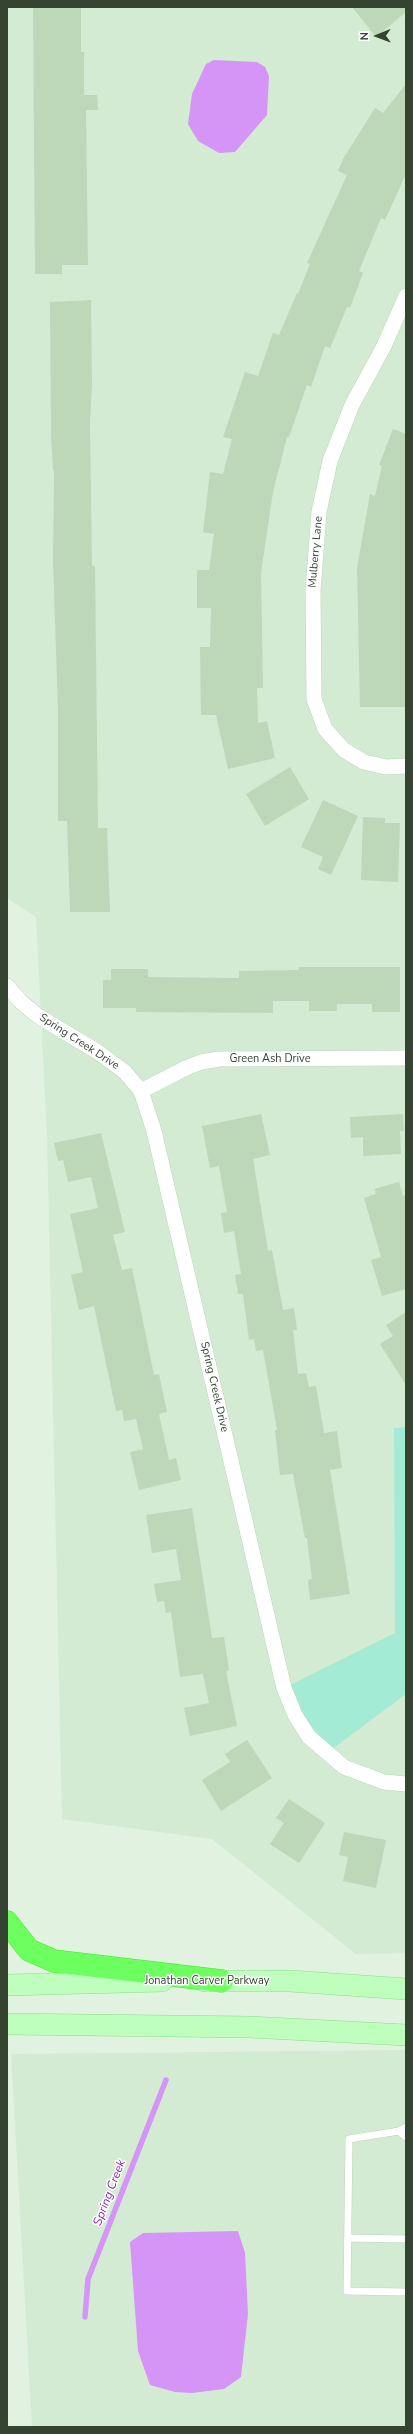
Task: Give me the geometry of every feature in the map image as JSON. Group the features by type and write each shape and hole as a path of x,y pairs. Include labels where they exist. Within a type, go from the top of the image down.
{"highway":[{"path":"7,1922 29,1950 54,1961 222,1981"}],"main road":[{"name":"Jonathan Carver Parkway","path":"7,1985 78,1982 290,1981 406,1989"},
{"path":"7,2024 249,2027 406,2035"}],"street":[{"name":"Mulberry Lane","path":"406,296 384,346 352,405 330,461 319,512 313,590 314,699 325,729 344,750 364,762 386,767 406,766"},
{"name":"Spring Creek Drive","path":"7,986 20,1002 38,1016 98,1052 125,1072 141,1092 154,1131 284,1688 295,1715 309,1737 344,1767 384,1782 406,1784"},
{"name":"Green Ash Drive","path":"141,1092 186,1068 201,1062 219,1059 406,1058"}],"lane":[{"path":"406,2127 399,2131 349,2139 347,2291 406,2292"},
{"path":"399,2131 406,2137"},
{"path":"348,2238 406,2239"}],"shaded area":[{"path":"7,7 406,7 406,1953 356,1954 212,1839 62,1819 47,1136 36,917 7,898"},
{"path":"214,60 257,62 265,67 269,76 267,115 235,152 219,153 198,141 188,124 192,94 206,64"},
{"path":"406,1427 406,1694 327,1753 284,1688 395,1633 394,1428"},
{"path":"406,2050 406,2427 32,2427 11,2054"},
{"path":"238,2231 245,2253 248,2314 241,2377 224,2389 192,2393 175,2392 150,2385 138,2351 130,2242 143,2233"}],"building":[{"path":"352,7 406,7 406,12 376,37"},
{"path":"33,8 81,8 81,52 84,52 84,95 97,95 98,110 86,110 88,265 62,265 62,274 35,274"},
{"path":"406,84 406,174 385,220 381,218 359,271 363,273 350,308 347,307 330,348 325,346 311,387 307,385 289,437 287,437 273,492 261,573 263,688 257,688 258,723 267,721 275,758 228,769 216,715 201,715 200,647 210,647 211,608 197,608 197,570 209,570 214,534 203,532 210,472 223,474 232,439 223,437 245,372 258,376 273,333 279,335 297,293 298,294 310,264 307,263 347,175 338,171 343,159 375,108 383,113"},
{"path":"91,300 92,385 90,423 92,566 95,566 98,828 107,828 110,912 70,912 67,821 58,821 58,710 53,560 54,470 51,436 50,302"},
{"path":"393,429 406,434 406,707 360,707 357,568 370,494 375,496 382,466 379,465"},
{"path":"290,767 309,799 265,826 246,794"},
{"path":"323,800 358,816 331,875 318,869 323,857 301,847"},
{"path":"363,817 385,818 385,823 400,823 398,882 361,880"},
{"path":"299,967 400,967 400,1012 372,1012 372,1004 337,1004 337,1011 309,1011 309,1001 273,1001 273,1013 136,1012 136,1008 103,1008 103,980 111,980 111,969 148,969 148,977 239,978 239,971 299,970"},
{"path":"261,1114 270,1155 253,1159 268,1251 272,1250 283,1310 294,1308 297,1330 293,1330 298,1374 306,1373 309,1387 316,1386 324,1433 337,1431 342,1468 330,1470 350,1594 310,1600 308,1580 312,1579 307,1538 305,1538 293,1474 280,1475 275,1430 277,1430 263,1350 256,1351 254,1339 249,1340 243,1294 238,1294 235,1275 241,1274 234,1231 224,1233 221,1213 227,1212 219,1166 210,1168 202,1126"},
{"path":"403,1114 404,1131 400,1131 401,1154 363,1156 363,1137 351,1138 350,1117"},
{"path":"101,1133 125,1232 113,1235 122,1270 132,1268 154,1375 159,1374 167,1412 159,1414 169,1460 176,1458 181,1480 139,1490 130,1452 143,1449 136,1419 124,1421 122,1410 116,1411 94,1306 79,1310 71,1275 83,1272 70,1214 98,1208 91,1177 68,1182 63,1160 58,1161 54,1143"},
{"path":"399,1182 403,1196 406,1195 406,1289 382,1296 371,1260 381,1257 364,1198 376,1194 374,1189"},
{"path":"406,1312 406,1385 380,1344 393,1336 386,1325"},
{"path":"192,1508 212,1638 224,1637 229,1670 226,1671 237,1726 190,1736 184,1708 209,1703 203,1674 180,1677 171,1612 166,1613 164,1601 157,1602 154,1584 181,1580 176,1549 152,1553 146,1515"},
{"path":"247,1740 272,1778 221,1811 202,1780 230,1762 225,1754"},
{"path":"289,1799 325,1823 299,1863 270,1844 284,1823 276,1818"},
{"path":"344,1832 386,1840 376,1888 343,1881 348,1857 339,1855"}],"waterway":[{"name":"Spring Creek","path":"85,2317 88,2279 166,2080"}]}
